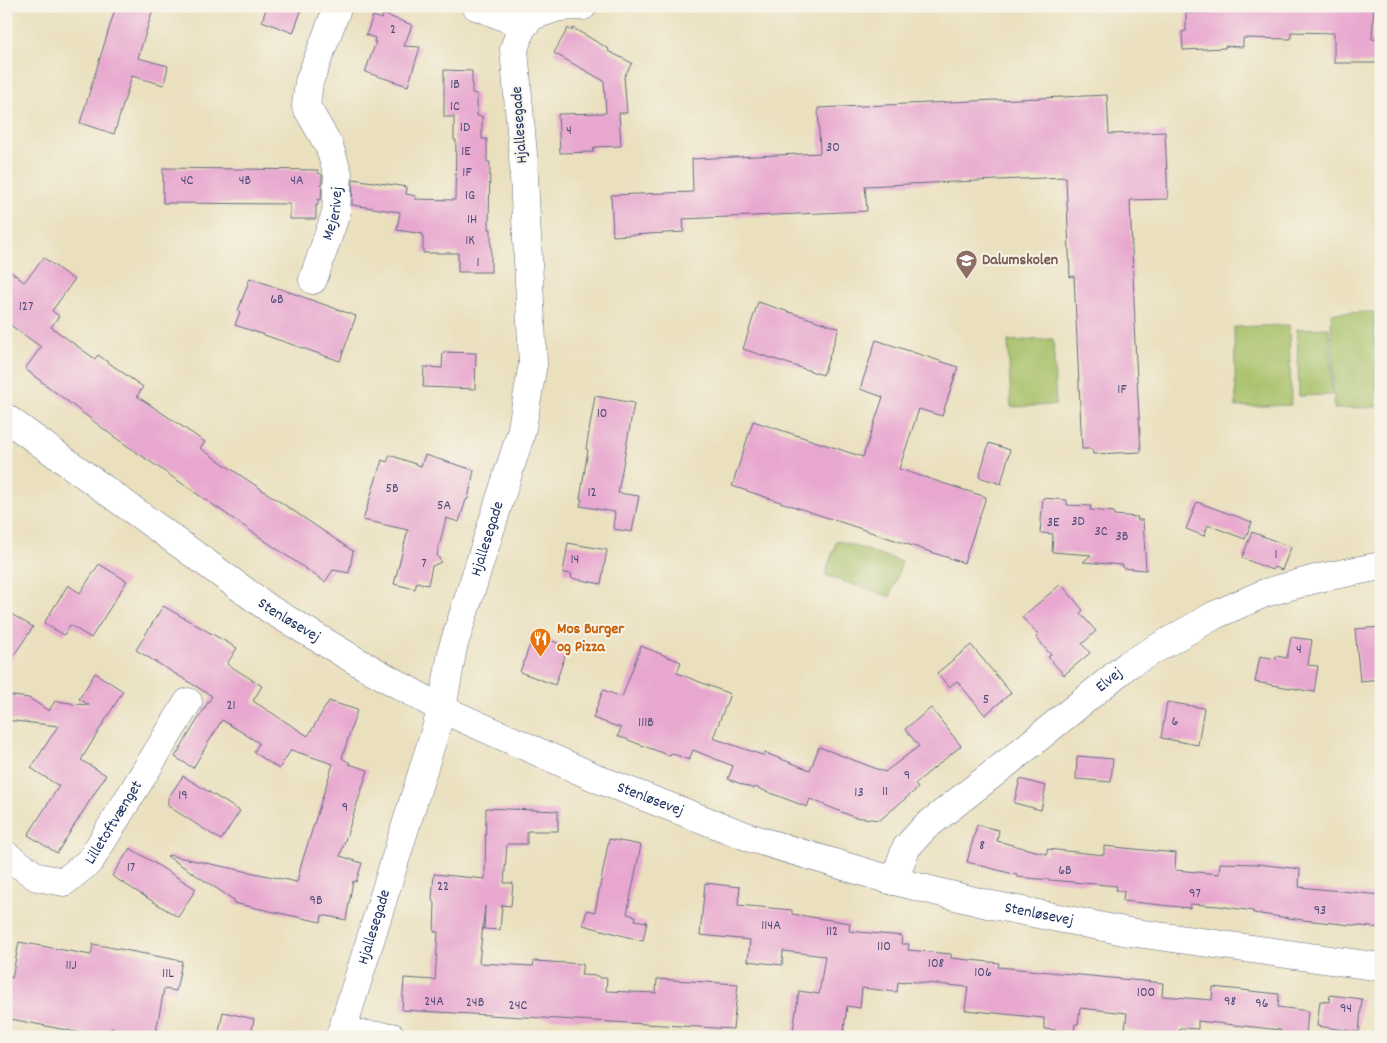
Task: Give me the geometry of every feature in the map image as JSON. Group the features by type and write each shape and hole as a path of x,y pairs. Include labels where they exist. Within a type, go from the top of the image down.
{"street":[{"name":"Mejerivej","path":"313,280 336,213 338,174 329,146 306,106 309,82 338,6"},
{"path":"476,6 512,20 521,29 532,16 559,8 584,6"},
{"name":"Hjallesegade","path":"392,1037 340,1035 442,709 453,647 521,433 533,364 523,155 514,49 521,29"},
{"name":"Stenløsevej","path":"6,418 271,610 442,709 603,781 732,831 894,881 986,904 1129,932 1381,967"},
{"name":"Elvej","path":"894,881 906,848 924,828 1129,664 1215,615 1265,593 1319,578 1381,566"},
{"name":"Lilletoftvænget","path":"6,855 37,877 64,882 90,861 188,702"}],"green space":[{"path":"1374,312 1377,407 1334,409 1331,313"},
{"path":"1289,325 1291,405 1236,407 1234,327"},
{"path":"1329,328 1332,395 1299,396 1297,329"},
{"path":"1053,339 1056,405 1011,407 1008,341"},
{"path":"837,540 902,562 890,597 825,575"}],"building":[{"path":"116,6 154,6 138,58 168,66 164,85 132,76 114,134 80,123"},
{"path":"267,6 303,6 293,33 262,21"},
{"path":"1241,6 1374,6 1372,39 1381,40 1380,63 1334,63 1334,33 1291,32 1291,39 1243,38 1243,47 1225,46 1225,48 1183,50 1182,32 1186,31 1186,13 1241,10"},
{"path":"383,14 412,25 404,46 420,47 408,86 365,72 376,42 374,42 375,38 366,35 373,16 382,19"},
{"path":"568,28 572,31 573,28 609,49 608,51 632,63 624,77 627,113 619,113 621,146 594,147 593,152 560,153 558,114 606,113 604,81 554,53"},
{"path":"444,70 472,71 472,93 477,94 477,116 482,116 482,139 487,139 487,162 490,162 489,229 491,229 491,272 458,272 458,253 423,253 423,234 397,230 400,212 352,205 353,179 407,187 406,194 416,196 415,199 455,200 456,140 454,140 454,117 444,117"},
{"path":"1107,95 1109,134 1165,132 1168,199 1130,200 1141,452 1093,454 1092,449 1082,449 1074,276 1070,277 1066,177 865,186 867,211 683,219 684,232 613,236 611,195 693,192 692,159 820,153 818,108"},
{"path":"163,168 318,170 318,173 322,176 321,200 318,199 318,205 316,205 316,219 290,219 290,204 163,203"},
{"path":"44,258 74,280 52,311 59,316 51,327 95,359 98,355 143,387 137,396 205,442 200,448 353,551 349,573 333,570 325,582 113,436 25,369 41,347 6,322 6,268 24,282"},
{"path":"250,278 356,316 340,361 235,325"},
{"path":"758,302 839,328 823,375 743,349"},
{"path":"876,340 958,367 942,416 919,409 899,469 986,497 964,563 732,486 753,421 863,457 883,397 860,389"},
{"path":"443,352 476,353 475,389 423,387 424,367 442,368"},
{"path":"595,396 634,403 618,493 639,496 632,532 613,529 615,512 580,506 588,450 586,449"},
{"path":"989,443 1010,450 1001,484 979,477"},
{"path":"390,455 421,466 425,455 474,470 468,499 459,522 446,518 437,555 441,562 432,566 428,585 417,582 415,589 394,584 408,530 363,520 382,460 387,462"},
{"path":"1043,498 1067,500 1067,505 1091,506 1090,510 1114,512 1114,515 1138,517 1137,520 1143,520 1146,570 1123,568 1123,565 1083,562 1091,555 1052,552 1053,534 1040,533"},
{"path":"1197,502 1252,522 1245,539 1208,525 1204,536 1186,529"},
{"path":"1252,532 1291,547 1282,570 1274,567 1272,570 1242,558"},
{"path":"568,543 607,550 601,584 571,578 572,574 563,573"},
{"path":"99,564 127,581 91,638 70,625 64,635 44,623 68,585 80,593"},
{"path":"1061,584 1083,610 1080,613 1096,631 1082,644 1090,653 1064,675 1048,657 1051,655 1036,637 1039,635 1022,617"},
{"path":"163,606 237,648 227,664 262,686 253,701 308,736 329,701 357,710 342,758 349,764 368,770 340,856 362,863 356,882 353,881 346,920 322,915 321,922 233,903 234,900 167,856 297,882 333,764 291,750 279,769 254,752 259,743 222,720 193,768 175,757 212,696 136,650"},
{"path":"6,611 33,627 6,667"},
{"path":"1381,627 1381,679 1360,681 1355,629"},
{"path":"534,634 568,647 555,685 520,672"},
{"path":"1291,637 1312,640 1308,665 1318,666 1314,692 1255,682 1260,656 1276,659 1276,656 1287,658"},
{"path":"971,645 1011,693 985,715 957,681 949,687 937,673"},
{"path":"641,646 681,662 677,673 730,694 713,738 765,756 765,753 810,770 819,747 885,772 919,746 905,729 931,708 961,746 915,784 918,788 880,820 854,817 810,799 807,807 728,779 733,766 693,750 689,760 671,753 670,756 618,736 621,728 593,718 603,690 622,697"},
{"path":"95,673 123,691 81,760 106,775 57,853 28,835 59,786 31,768 58,726 6,720 6,695 29,698 49,711 55,701 75,705 89,705 79,699"},
{"path":"1167,702 1204,708 1198,745 1161,738"},
{"path":"1077,756 1113,759 1111,782 1076,779"},
{"path":"183,776 240,811 221,840 168,806 168,798"},
{"path":"1020,779 1046,786 1041,810 1014,803"},
{"path":"486,808 558,811 558,831 527,831 527,844 507,844 504,883 513,883 511,906 502,905 500,930 484,929 485,906 479,963 533,966 534,961 583,964 581,975 607,978 606,991 656,993 657,979 738,984 733,1029 402,1010 404,978 435,980 438,932 434,932 435,903 432,899 434,874 485,879"},
{"path":"977,825 999,830 997,841 1047,854 1047,849 1104,855 1104,846 1176,853 1175,870 1219,874 1220,863 1258,864 1300,869 1299,887 1381,895 1381,928 1303,920 1219,906 1190,904 1190,908 1123,901 1124,891 1116,891 1117,886 1017,877 1017,875 967,862"},
{"path":"609,839 641,845 627,914 636,916 635,920 647,922 643,941 583,925 587,910 595,912"},
{"path":"130,848 196,889 178,917 112,876"},
{"path":"705,883 740,887 738,905 792,910 792,914 850,923 849,931 902,936 901,944 909,944 908,950 951,954 951,958 999,963 998,967 1163,983 1162,996 1212,1000 1213,987 1279,994 1278,1007 1308,1011 1306,1037 1280,1037 1281,1030 1198,1021 1198,1029 1180,1028 1179,1036 1125,1030 1127,1013 1080,1008 1078,1024 1075,1024 1074,1032 1044,1029 1044,1018 965,1010 968,987 905,981 905,983 898,982 897,992 862,988 860,1008 847,1006 843,1037 792,1037 799,991 819,994 825,956 783,951 782,965 748,961 750,940 700,935"},
{"path":"19,942 91,955 93,944 182,961 176,991 164,989 155,1037 111,1028 109,1037 101,1037 6,1018 6,976 12,978"},
{"path":"1330,995 1362,999 1359,1032 1317,1026 1320,1001 1329,1002"},
{"path":"223,1012 254,1019 251,1037 218,1037"}],"place":[{"name":"Dalumskolen","path":"966,279"},
{"name":"Mos Burger og Pizza","path":"541,657"}]}
